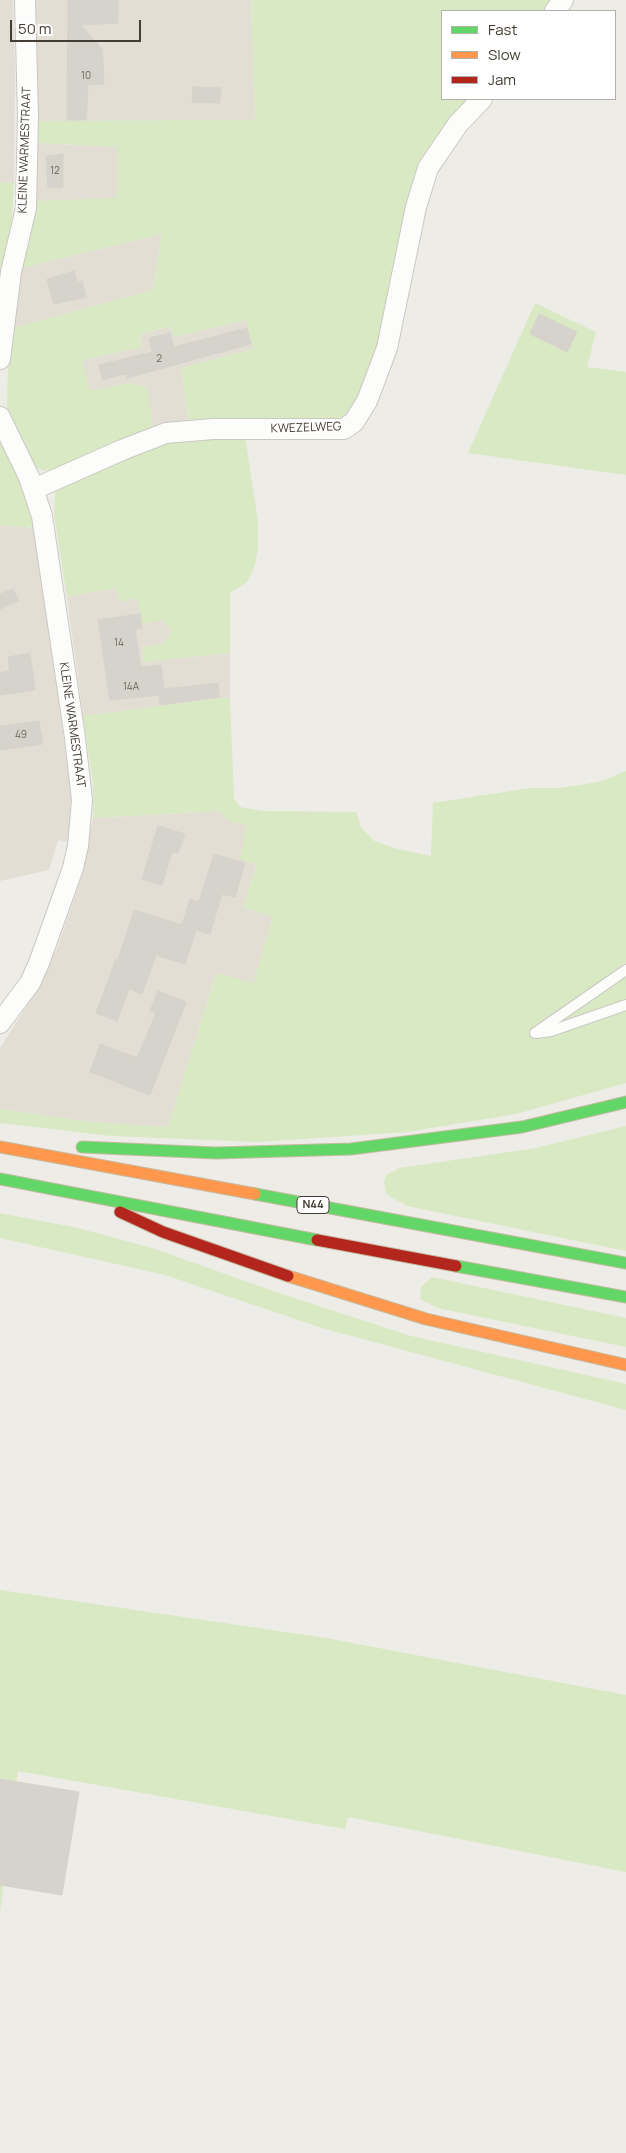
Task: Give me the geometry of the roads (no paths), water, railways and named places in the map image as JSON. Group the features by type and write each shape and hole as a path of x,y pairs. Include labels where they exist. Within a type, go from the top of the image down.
{"highway":[{"path":"68,1146 154,1152 216,1153 351,1149 417,1142 522,1126 586,1113 626,1102"},
{"path":"0,1139 49,1144"},
{"name":"N44","path":"0,1147 626,1263"},
{"path":"0,1179 626,1297"},
{"path":"87,1196 163,1232 310,1284 426,1319 626,1365"}],"street":[{"name":"KLEINE WARMESTRAAT","path":"0,359 12,272 26,208 28,116 25,0"},
{"name":"KWEZELWEG","path":"34,489 122,450 166,434 213,429 344,429 354,422 367,401 387,348 416,207 428,168 458,124 481,100"},
{"name":"KLEINE WARMESTRAAT","path":"0,418 34,489 44,526 75,738 82,800 78,846 73,868 40,963 30,983 0,1023"}],"lane":[{"path":"626,970 535,1033 552,1031 626,1005"}]}
